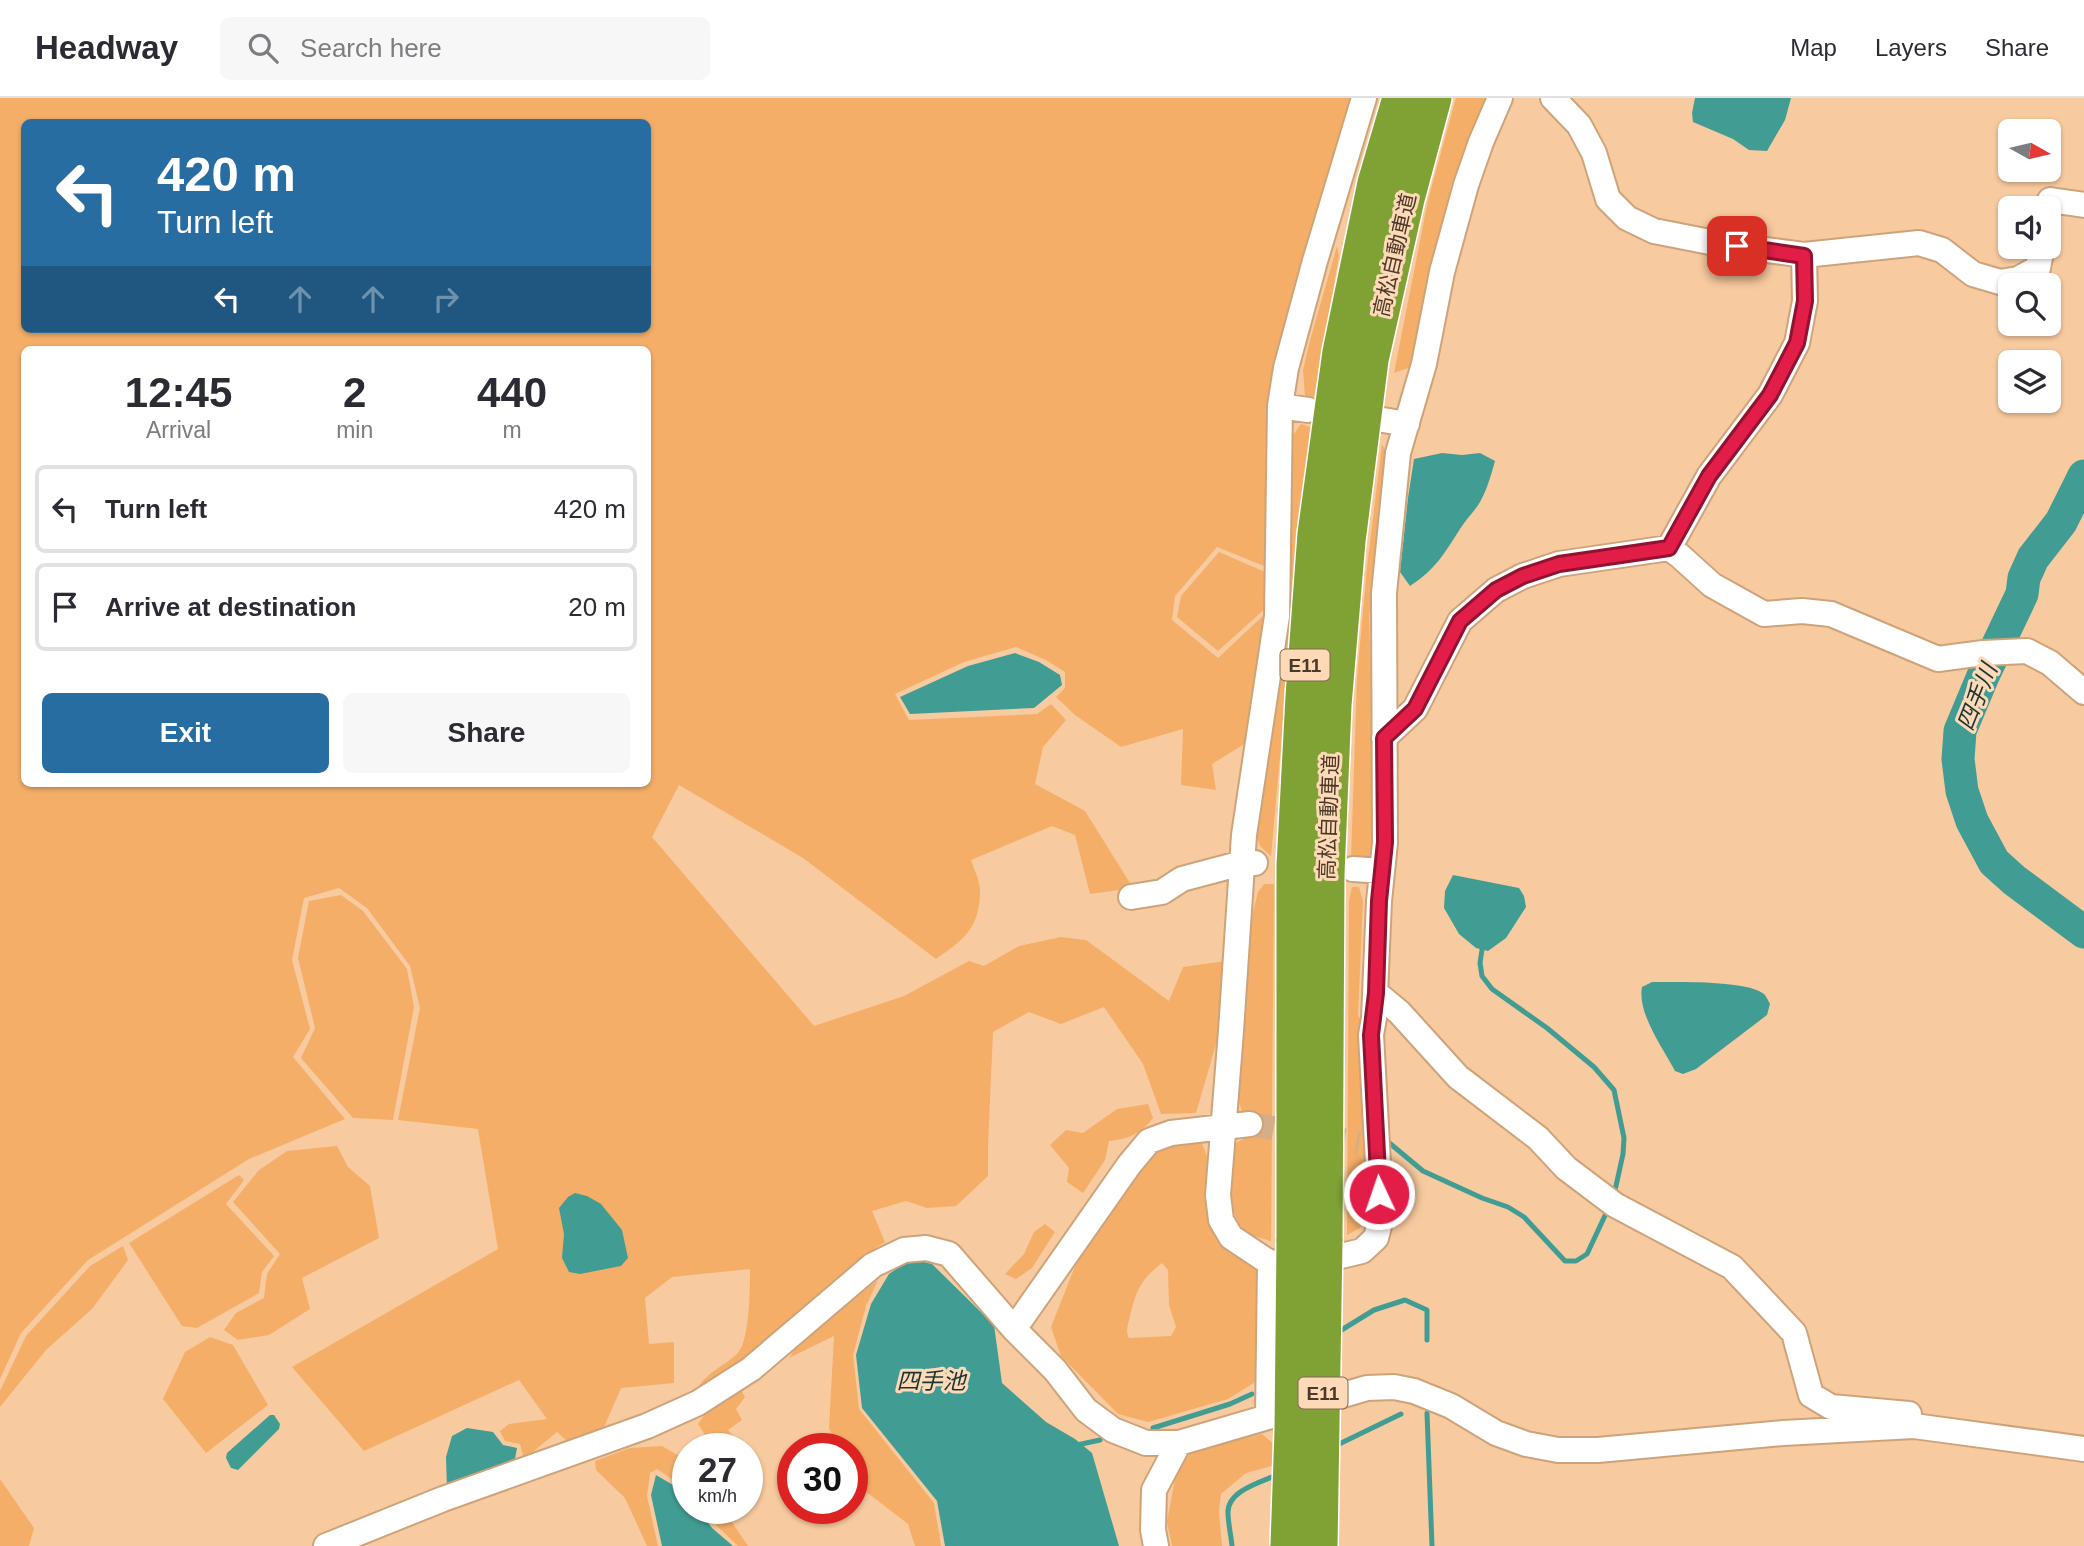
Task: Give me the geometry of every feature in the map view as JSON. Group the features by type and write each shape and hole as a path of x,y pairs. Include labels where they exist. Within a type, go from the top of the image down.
{"highway":[{"name":"高松自動車道","path":"1289,1546 1296,1248 1294,866 1315,534 1340,352 1375,183 1400,98"},
{"name":"高松自動車道","path":"1320,1546 1296,1248 1326,874 1334,705 1348,541 1371,360 1407,199 1434,98"}],"street":[{"path":"1364,98 1315,261 1286,368 1280,407 1277,616 1244,835 1249,863 1218,1195 1221,1220 1231,1237 1341,1256 1362,1251 1376,1238 1381,1218 1368,1144 1371,1035 1385,842 1384,593 1398,453 1395,422 1424,363 1442,272 1465,185 1480,142 1500,98"},
{"path":"1553,98 1579,125 1594,153 1608,199 1627,218 1654,231 1804,256 1919,243 1942,250 1973,274 2000,282 2018,279 2038,268 2040,259"},
{"path":"2061,202 2084,205"},
{"path":"1669,548 1709,476 1770,395 1797,343 1805,301 1804,256"},
{"path":"1280,407 1308,410"},
{"path":"1384,738 1415,709 1460,621 1496,590 1523,576 1559,564 1669,548 1712,585 1764,614 1802,611 1831,614 1938,659 2027,651 2050,663 2084,692"},
{"path":"1131,897 1162,892 1182,879 1249,863"},
{"path":"1353,869 1382,872"},
{"path":"1376,993 1399,1012 1458,1077 1538,1138 1566,1168 1612,1203 1732,1267 1794,1333 1811,1395 1830,1407 1932,1416 1945,1429"},
{"path":"1014,1329 1129,1165 1149,1141 1171,1133 1250,1124"},
{"path":"326,1546 443,1499 647,1426 698,1403 751,1368 873,1265 904,1250 926,1248 949,1254 1014,1329 1055,1370 1086,1410 1114,1430 1146,1443 1179,1443 1367,1388 1394,1387 1414,1391 1451,1406 1496,1433 1526,1444 1558,1450 1598,1450 1783,1433 1914,1426 2084,1449"},
{"path":"1268,1417 1296,1248"},
{"path":"1156,1546 1153,1530 1154,1490 1179,1443"}],"shaded area":[{"path":"0,98 1351,98 1275,357 1264,566 1217,547 1175,596 1172,620 1218,658 1266,613 1246,743 1212,764 1216,790 1181,785 1183,729 1121,747 1075,715 1056,697 1065,688 1065,672 1016,647 964,662 895,694 909,720 1037,714 1051,704 1066,720 1043,747 1035,784 1085,811 1133,888 1090,894 1075,835 1052,826 971,860 980,889 973,925 962,939 936,959 803,858 679,785 652,837 814,1026 904,996 969,961 984,966 1019,946 1061,937 1086,940 1169,1001 1183,967 1225,961 1221,1027 1196,1113 1161,1114 1143,1064 1104,1007 1061,1024 1029,1012 993,1032 988,1176 956,1206 927,1208 906,1201 872,1211 885,1242 862,1257 764,1346 697,1390 709,1375 741,1348 748,1314 750,1269 672,1277 645,1298 649,1344 674,1342 674,1383 621,1388 601,1434 568,1442 557,1432 524,1459 520,1444 505,1441 500,1431 509,1424 547,1419 519,1380 364,1451 292,1367 498,1249 478,1129 398,1120 420,1008 410,966 367,908 339,888 304,898 292,960 310,1029 293,1057 345,1119 249,1159 88,1260 21,1333 0,1379"},
{"path":"1456,98 1490,98 1451,185 1422,331 1411,367 1394,373 1428,200"},
{"path":"1337,246 1339,256 1313,403 1305,396 1303,370"},
{"path":"1301,424 1310,427 1271,856 1260,846 1254,826 1291,438"},
{"path":"1382,444 1388,456 1369,618 1375,778 1371,857 1359,861 1351,858 1357,677"},
{"path":"1219,552 1265,572 1267,607 1218,651 1177,617 1181,596"},
{"path":"1264,884 1274,884 1271,1241 1250,1234 1241,1226 1232,1205 1231,1192 1234,1144 1251,1135 1252,1115 1242,1112 1238,1098 1252,916 1258,892"},
{"path":"1352,887 1359,887 1363,902 1358,1015 1364,1027 1367,1213 1360,1228 1347,1235 1349,900"},
{"path":"341,895 363,911 407,969 414,1007 393,1120 353,1118 301,1058 315,1028 298,958 309,901"},
{"path":"1148,1104 1153,1118 1134,1135 1109,1141 1105,1160 1083,1193 1067,1182 1069,1168 1050,1145 1066,1130 1083,1133 1117,1109"},
{"path":"1200,1139 1210,1163 1205,1190 1212,1227 1229,1253 1263,1271 1260,1379 1228,1399 1148,1422 1118,1414 1061,1356 1051,1327 1076,1264 1140,1165 1171,1143","holes":["1162,1263 1168,1270 1169,1305 1176,1327 1171,1336 1129,1338 1128,1325 1140,1286"]},
{"path":"337,1146 348,1167 370,1186 379,1238 302,1278 310,1309 269,1335 238,1340 224,1330 236,1313 264,1298 267,1274 280,1254 233,1202 259,1170 287,1151"},
{"path":"239,1175 244,1180 226,1204 274,1256 262,1272 259,1293 197,1328 182,1326 129,1243"},
{"path":"1045,1224 1055,1232 1032,1268 1016,1279 1005,1274 1024,1254 1034,1232"},
{"path":"123,1246 128,1260 92,1309 46,1350 0,1407 0,1391 26,1336 90,1266"},
{"path":"878,1280 866,1306 853,1355 859,1409 934,1503 941,1546 915,1546 908,1524 868,1493 868,1433 831,1433 829,1428 834,1336 789,1358 799,1343"},
{"path":"210,1337 233,1345 268,1405 206,1453 163,1399 185,1352"},
{"path":"739,1387 745,1397 736,1409 742,1420 728,1430 731,1433 704,1433 698,1424 706,1413"},
{"path":"1262,1434 1276,1446 1276,1465 1246,1473 1221,1494 1219,1511 1222,1546 1172,1546 1167,1522 1176,1473 1192,1451"},
{"path":"662,1446 672,1452 672,1479 657,1469 650,1473 647,1496 658,1546 647,1546 625,1498 596,1470 595,1461 630,1448"},
{"path":"0,1479 34,1528 29,1546 0,1546"},
{"path":"715,1524 733,1524 748,1546 738,1546"}],"water":[{"path":"1695,98 1791,98 1785,120 1767,151 1749,150 1733,139 1693,122"},
{"path":"1442,453 1480,453 1495,461 1478,506 1439,560 1410,586 1400,572 1414,459"},
{"path":"1015,653 1039,662 1060,675 1062,685 1034,708 910,714 900,697 968,666"},
{"path":"1453,875 1519,888 1524,896 1526,907 1506,938 1488,951 1476,948 1459,934 1444,908 1445,891"},
{"path":"1652,982 1743,986 1764,994 1770,1004 1767,1015 1696,1069 1683,1074 1675,1071 1643,1008 1642,987"},
{"path":"575,1193 601,1204 622,1230 628,1258 621,1266 580,1274 569,1272 562,1258 564,1234 559,1208"},
{"name":"四手池","path":"911,1259 932,1264 994,1325 1002,1383 1046,1422 1075,1439 1092,1453 1119,1546 945,1546 937,1501 862,1408 856,1355 871,1304 889,1274"},
{"path":"270,1415 274,1415 280,1424 279,1429 238,1470 231,1468 226,1458 227,1453"},
{"path":"467,1428 493,1432 503,1445 517,1448 514,1464 447,1490 446,1457 452,1436"},
{"path":"656,1475 672,1484 672,1524 709,1524 733,1546 662,1546 651,1495"}],"waterway":[{"name":"四手川","path":"2084,476 2061,522 2033,558 2024,578 2022,594 1960,731 1958,759 1962,791 1972,821 1994,862 2084,932"},
{"path":"1483,943 1480,963 1482,976 1492,989 1547,1028 1594,1067 1614,1090 1624,1138 1614,1195"},
{"path":"1387,1141 1423,1171 1508,1207 1524,1217 1565,1261 1576,1261 1587,1254 1609,1207"},
{"path":"1335,1334 1374,1310 1405,1300 1427,1310 1427,1340"},
{"path":"1153,1428 1230,1404 1252,1394"},
{"path":"1427,1413 1432,1546"},
{"path":"1335,1446 1401,1414"},
{"path":"1077,1445 1100,1440"},
{"path":"1232,1546 1229,1504 1240,1492 1279,1474"}],"tunnel":[{"path":"1250,1124 1359,1143"}],"route":[{"path":"1379,1194 1371,1035 1385,842 1384,738 1415,709 1460,621 1496,590 1523,576 1559,564 1669,548 1709,476 1770,395 1797,343 1805,301 1804,256 1737,246"}]}
